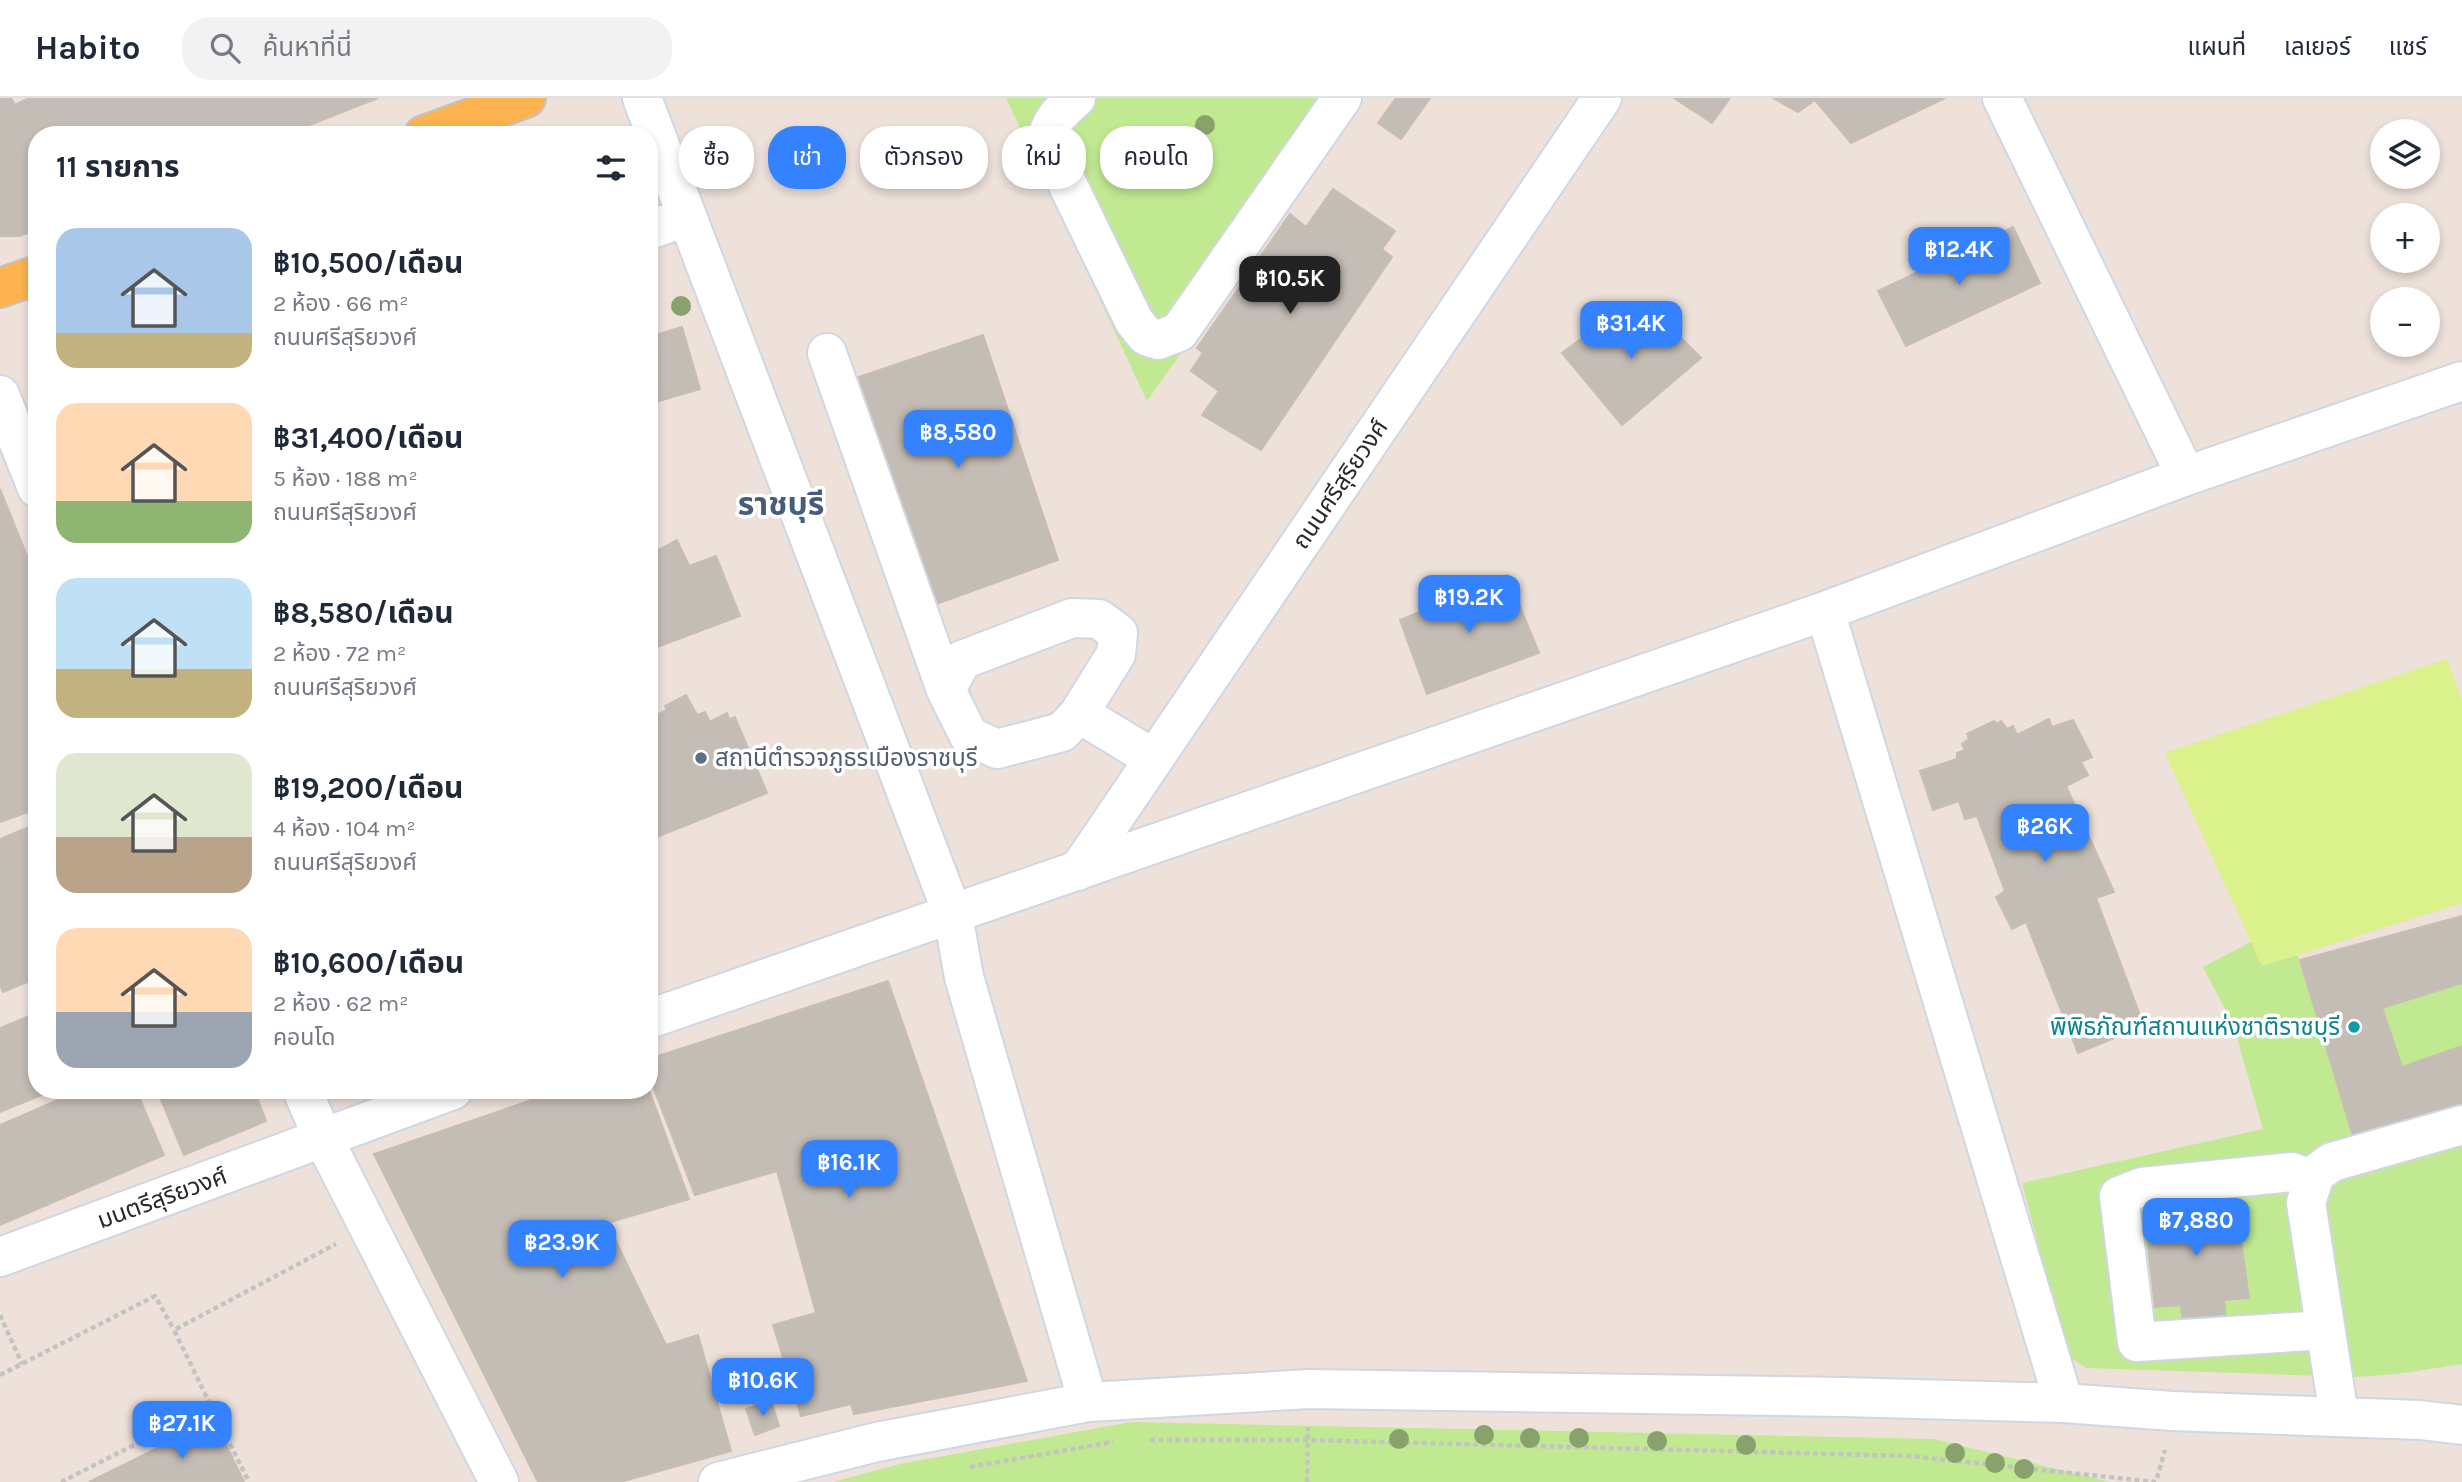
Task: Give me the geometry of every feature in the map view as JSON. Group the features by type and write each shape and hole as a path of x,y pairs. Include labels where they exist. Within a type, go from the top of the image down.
{"main road":[{"path":"449,126 526,98"},
{"path":"0,288 28,278"}],"street":[{"path":"642,98 652,126"},
{"path":"1076,98 1059,112 1047,131 1047,142 1134,321 1146,336 1158,340 1179,332 1342,98"},
{"name":"ถนนศรีสุริยวงศ์","path":"1077,871 1602,98"},
{"path":"2002,98 2186,476"},
{"path":"658,141 953,915 964,977 1088,1402"},
{"path":"658,227 686,217"},
{"path":"827,353 946,690 969,737 997,749 1062,732 1078,715 1116,654 1118,633 1099,619 1072,618 962,660 946,690"},
{"path":"658,1016 1825,611 2186,476 2462,381"},
{"path":"0,395 28,457"},
{"path":"1825,611 2064,1403"},
{"path":"1078,715 1154,759"},
{"path":"306,1099 323,1138 499,1482"},
{"name":"มนตรีสุริยวงศ์","path":"0,1257 429,1099"},
{"path":"2339,1416 2306,1203 2315,1174 2332,1162 2462,1125"},
{"path":"2313,1180 2292,1172 2142,1187 2119,1196 2137,1342 2325,1330"},
{"path":"718,1482 877,1443 1088,1402 1309,1389 1815,1396 2064,1403 2172,1411 2420,1420 2462,1425"}],"path":[{"path":"174,1330 368,1227"},
{"path":"0,1375 155,1296 249,1482"},
{"path":"0,1315 22,1364"},
{"path":"61,1482 211,1406"},
{"path":"1137,1440 1308,1440 1909,1455 2156,1482 2172,1411"},
{"path":"965,1468 1124,1440"},
{"path":"1307,1482 1308,1440"}],"green space":[{"path":"1006,98 1362,98 1147,401 1048,189 1086,189 1086,126 1019,126"},
{"path":"2447,659 2462,700 2462,903 2262,966 2165,753"},
{"path":"2251,942 2262,966 2297,955 2300,960 2353,1134 2462,1115 2462,1364 2355,1377 2086,1368 2068,1356 2022,1183 2263,1129 2233,1024 2203,967"},
{"path":"2462,983 2462,1046 2402,1067 2382,1008"},
{"path":"1131,1422 1934,1439 2110,1482 833,1482 900,1464"}],"building":[{"path":"0,98 11,98 15,105 29,98 152,98 164,126 28,126 28,233 20,236 0,236"},
{"path":"152,98 378,98 307,126 164,126"},
{"path":"1396,98 1430,98 1401,139 1378,123"},
{"path":"1674,98 1730,98 1712,123"},
{"path":"1773,98 1945,98 1851,143 1815,100 1798,112"},
{"path":"1333,189 1395,231 1382,249 1392,257 1261,450 1202,415 1219,391 1191,371 1203,353 1197,348 1290,214 1306,227"},
{"path":"2013,227 2040,283 1906,346 1878,291"},
{"path":"1646,302 1701,358 1622,425 1562,353 1605,321 1612,328"},
{"path":"682,327 700,389 658,401 658,334"},
{"path":"983,335 1058,560 931,606 859,377"},
{"path":"0,489 28,559 28,812 0,822"},
{"path":"677,540 689,566 716,556 740,616 658,647 658,550"},
{"path":"1507,575 1539,653 1427,694 1400,620"},
{"name":"สถานีตำรวจภูธรเมืองราชบุรี","path":"686,695 697,715 705,712 710,722 727,713 729,720 735,717 767,793 658,836 658,714 667,710 665,706"},
{"path":"2049,719 2052,727 2073,720 2092,757 2081,762 2088,775 2066,786 2114,892 2096,898 2144,1026 2078,1053 2026,922 2012,929 1996,897 2005,891 1977,816 1965,819 1959,801 1933,810 1920,771 1957,759 1957,753 1965,750 1962,744 1969,739 1967,734 1994,721 1997,724 2001,721 2007,729 2013,726 2017,735"},
{"path":"28,827 28,982 3,992 0,985 0,839"},
{"name":"พิพิธภัณฑ์สถานแห่งชาติราชบุรี","path":"2462,916 2462,983 2382,1008 2402,1067 2462,1046 2462,1117 2355,1143 2300,960"},
{"path":"888,981 1027,1381 854,1414 851,1404 801,1416 773,1325 816,1313 777,1171 695,1195 658,1099 658,1056"},
{"path":"28,1017 28,1099 32,1099 0,1112 0,1028"},
{"path":"60,1099 140,1099 164,1155 0,1225 0,1125"},
{"path":"161,1099 257,1099 266,1121 184,1155"},
{"path":"535,1099 652,1099 689,1199 607,1223 666,1345 698,1335 731,1451 620,1482 538,1482 374,1154"},
{"path":"2235,1199 2249,1298 2224,1300 2226,1319 2183,1324 2181,1305 2155,1307 2144,1207"},
{"path":"771,1401 779,1426 755,1435 746,1409"},
{"path":"214,1420 244,1482 89,1482"}],"place":[{"name":"สถานีตำรวจภูธรเมืองราชบุรี","path":"701,758"},
{"name":"พิพิธภัณฑ์สถานแห่งชาติราชบุรี","path":"2354,1027"}],"district":[{"name":"ราชบุรี","path":"781,504"}]}
